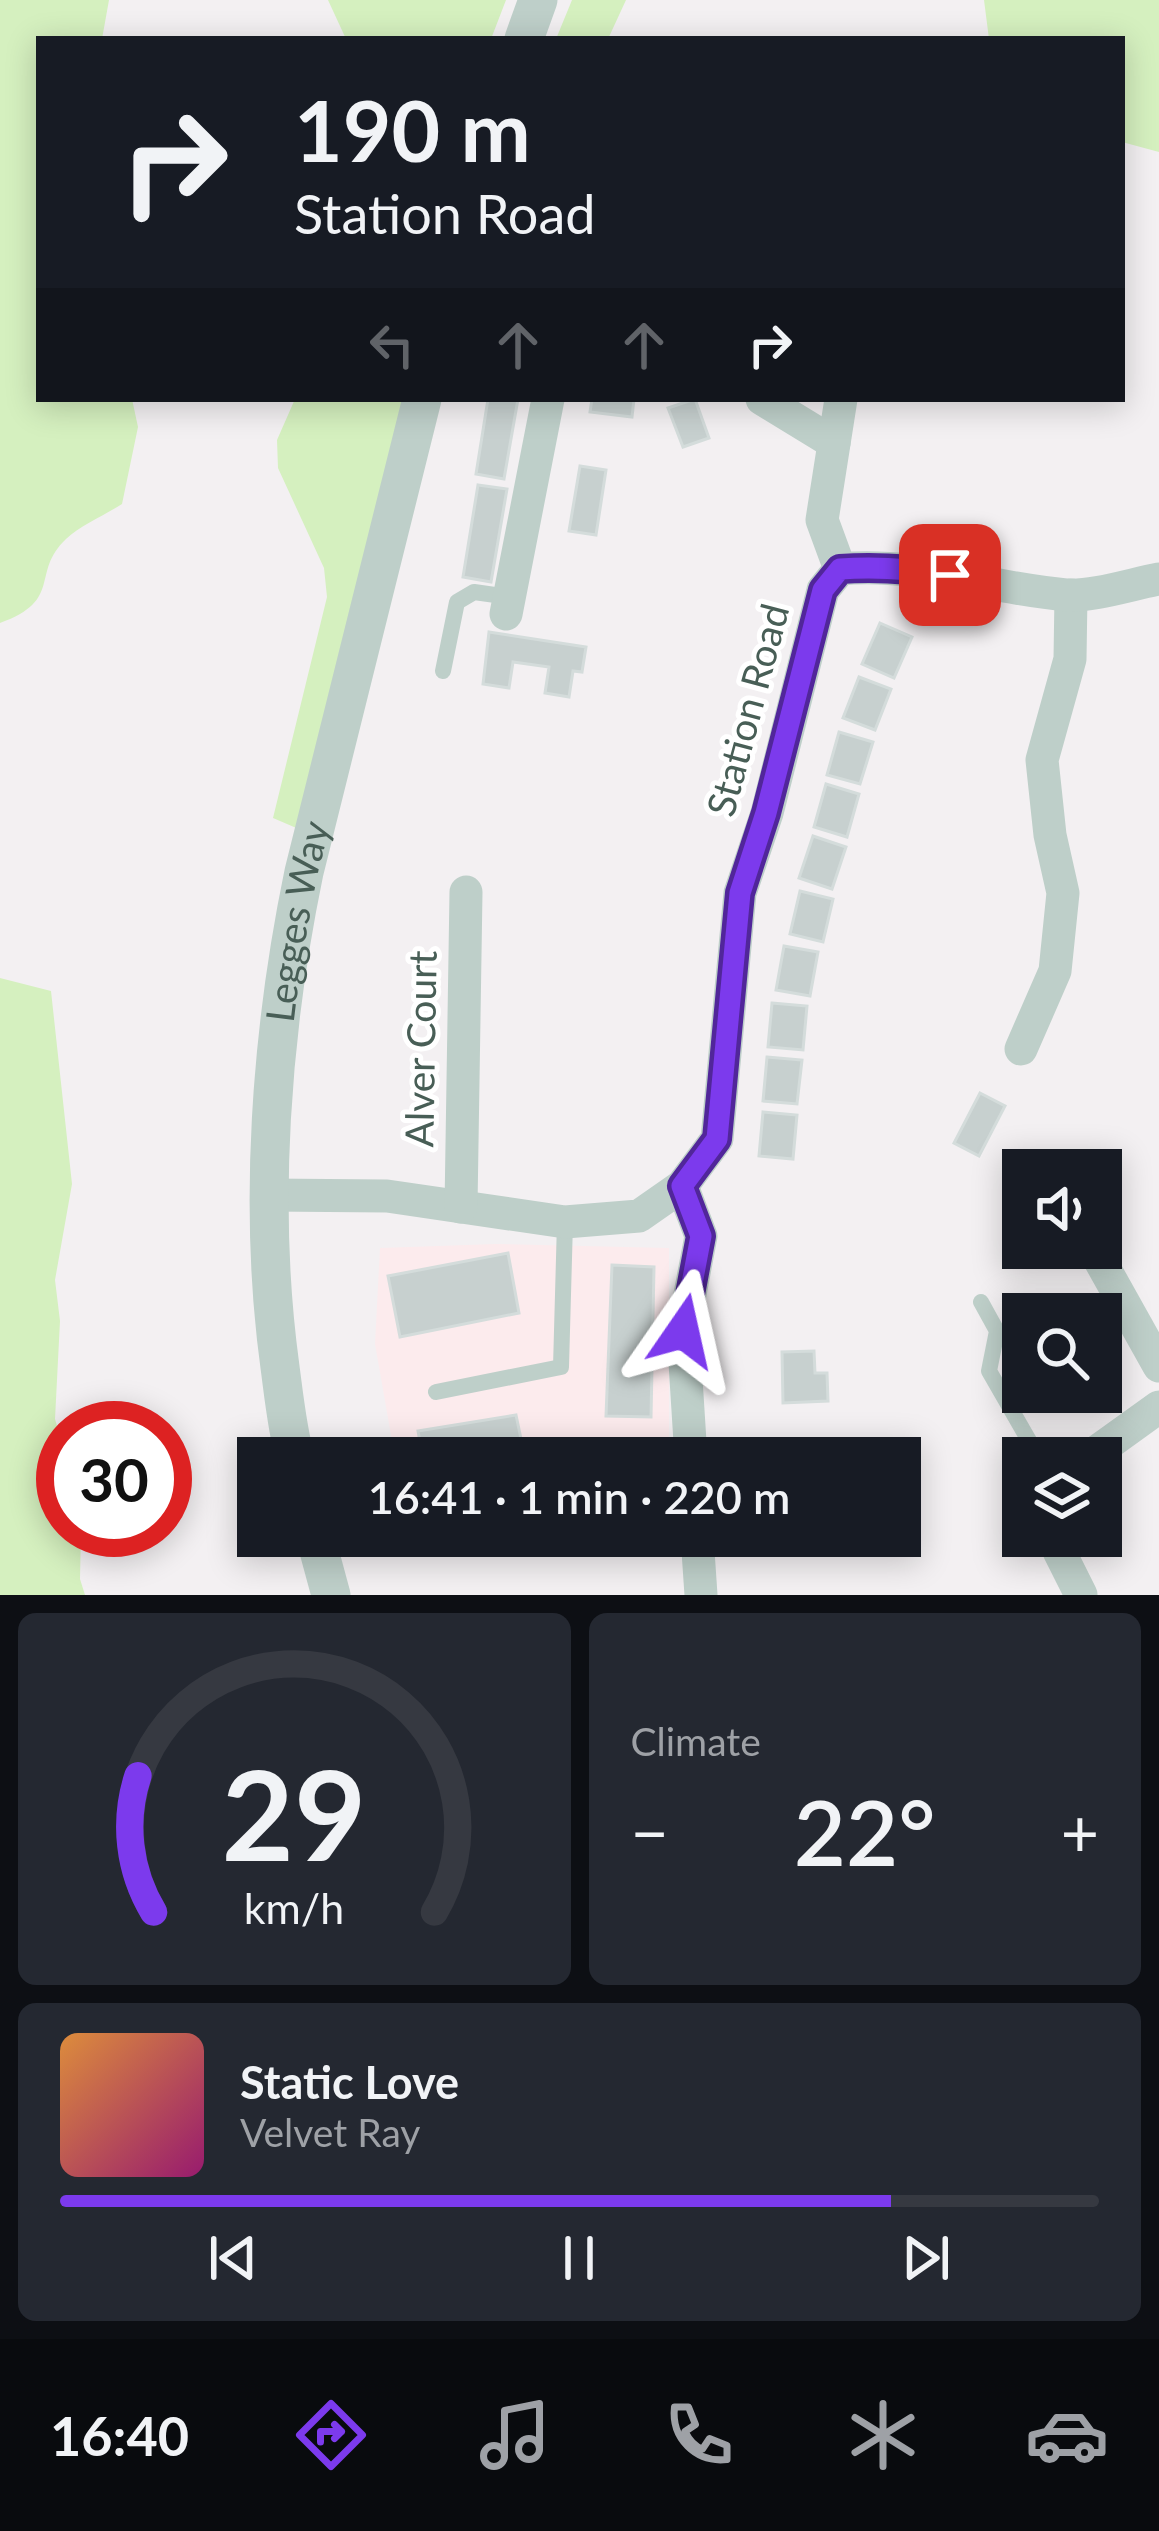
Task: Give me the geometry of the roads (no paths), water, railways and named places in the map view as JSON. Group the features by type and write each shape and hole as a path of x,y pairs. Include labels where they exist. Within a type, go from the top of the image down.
{"street":[{"path":"525,36 538,0"},
{"name":"Legges Way","path":"292,1437 273,1316 269,1196 291,933 421,402"},
{"path":"508,606 533,565 548,402"},
{"path":"767,402 834,443"},
{"path":"841,402 822,520 840,569 910,569 1071,596 1159,578"},
{"name":"Station Road","path":"269,1196 387,1196 565,1222 639,1216 682,1186 717,1139 740,893 766,813 823,590 840,569"},
{"path":"1021,1049 1053,1012 1063,893 1050,835 1042,760 1070,659 1071,596"},
{"name":"Alver Court","path":"460,1207 466,892"},
{"path":"682,1186 701,1236 683,1331 691,1437"},
{"path":"1105,1269 1159,1366"},
{"path":"1117,1437 1159,1407"},
{"path":"321,1557 331,1595"},
{"path":"695,1594 696,1557"},
{"path":"1062,1557 1081,1595"}],"lane":[{"path":"443,671 457,602 474,592 508,606"},
{"path":"436,1392 561,1367 565,1222"},
{"path":"981,1302 997,1331 989,1371 1027,1437"}]}
